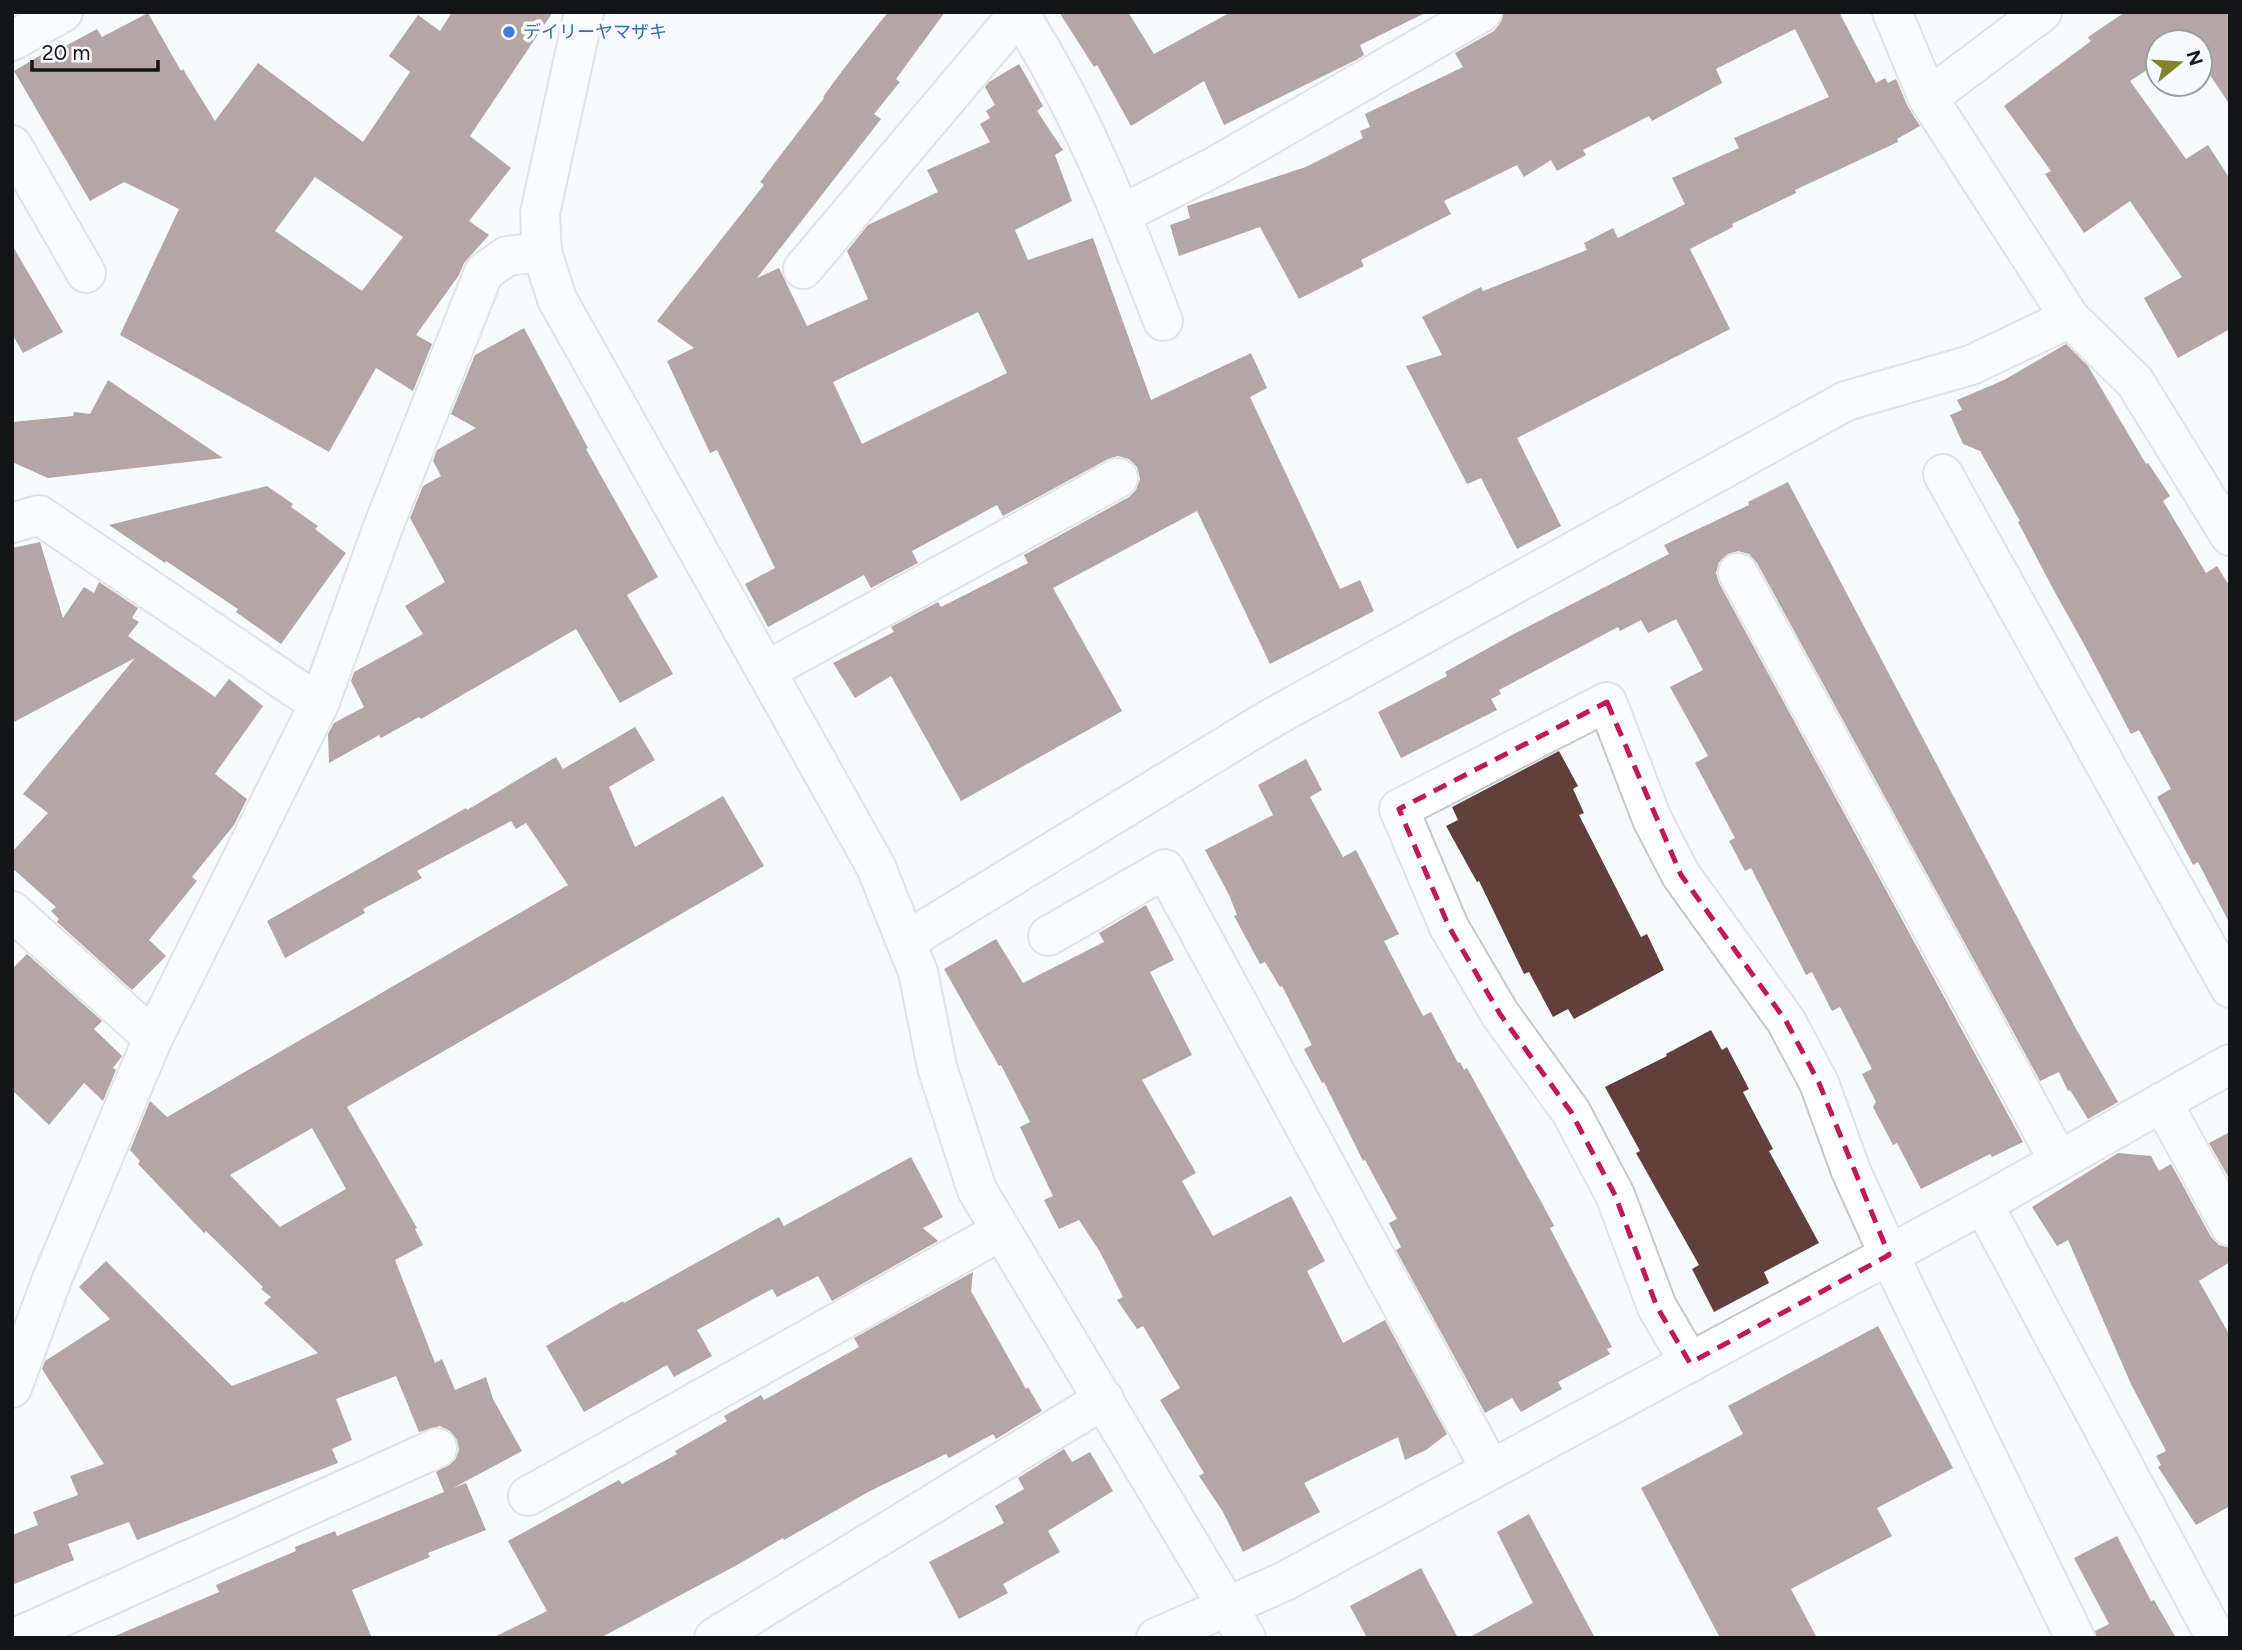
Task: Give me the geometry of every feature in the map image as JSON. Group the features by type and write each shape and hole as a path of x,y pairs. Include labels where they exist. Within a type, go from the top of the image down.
{"street":[{"path":"12,41 63,12"},
{"path":"1122,214 1216,166 1482,12"},
{"path":"1892,12 1928,98 2070,318 2135,382 2230,536"},
{"path":"1928,98 2042,12"},
{"path":"582,13 540,213 542,252 557,299 876,867 918,972 937,1067 977,1190 1237,1622"},
{"path":"803,269 1019,13 1046,54 1122,214 1163,321"},
{"path":"12,145 86,273"},
{"path":"12,1388 52,1279 153,1038 319,704 383,527 484,272 507,256 542,252"},
{"path":"906,941 1270,719 1846,401 1970,365 2070,318"},
{"path":"1943,474 2230,988"},
{"path":"766,671 1118,478"},
{"path":"12,523 39,515 319,704"},
{"path":"1738,573 2059,1161"},
{"path":"1690,1363 1657,1307 1615,1195 1571,1112 1500,1014 1449,927 1399,809 1607,702 1653,819 1681,875 1786,1021 1819,1083 1851,1171 1889,1255 2075,1638"},
{"path":"1048,936 1165,869 1491,1470"},
{"path":"12,911 153,1038"},
{"path":"1156,1638 1237,1622 1285,1581 1983,1204 2230,1065"},
{"path":"2162,1102 2230,1226"},
{"path":"1983,1204 2216,1638"},
{"path":"528,1496 1001,1231"},
{"path":"714,1638 1104,1399"},
{"path":"15,1638 437,1448"}],"highlighted area":[{"path":"1607,702 1681,875 1786,1021 1819,1083 1889,1255 1690,1363 1657,1307 1615,1195 1571,1112 1500,1014 1449,927 1399,809"}],"building":[{"path":"452,12 553,12 470,136 511,168 469,221 489,235 464,263 459,275 416,335 432,344 413,391 376,368 329,452 120,335 179,209 124,182 90,201 14,71 58,45 60,49 97,29 102,37 148,13 181,71 183,69 215,121 258,63 363,142 410,72 389,56 418,15 440,31","holes":["315,177 403,237 362,291 275,231"]},
{"path":"888,12 945,12 896,79 900,82 874,114 881,119 757,278 779,268 807,326 868,299 847,251 868,225 938,192 927,170 990,142 980,124 990,118 986,111 995,105 985,87 1019,64 1043,106 1037,111 1063,150 1055,155 1072,201 1015,230 1028,260 1093,238 1151,400 1251,353 1267,388 1250,397 1340,589 1360,580 1374,611 1270,664 1197,511 1053,588 1122,711 961,801 891,676 855,698 833,663 894,632 891,627 938,602 941,607 1028,563 1024,555 1129,497 1136,490 1140,479 1137,467 1129,459 1118,456 1108,459 1003,516 997,505 912,551 918,563 871,588 864,575 768,627 745,584 775,568 717,450 710,453 667,361 694,348 657,321 764,185 760,182","holes":["978,312 1007,373 862,444 833,382"]},
{"path":"1059,12 1128,12 1154,54 1231,12 1427,12 1360,45 1364,55 1356,60 1224,125 1204,81 1131,126 1097,65 1094,67"},
{"path":"1504,12 1839,12 1876,83 1885,78 1888,83 1896,79 1920,126 1897,139 1898,142 1795,190 1796,193 1732,224 1733,227 1690,249 1730,329 1517,438 1561,526 1517,549 1481,478 1467,484 1406,366 1442,355 1422,317 1481,287 1483,291 1587,250 1584,243 1613,228 1618,238 1685,204 1672,178 1739,148 1734,138 1829,97 1795,29 1716,69 1722,83 1652,121 1649,116 1583,150 1586,155 1557,171 1551,160 1524,177 1517,165 1444,201 1451,214 1361,260 1364,266 1299,299 1260,227 1179,256 1170,225 1190,218 1187,206 1306,167 1363,138 1360,131 1370,127 1365,114 1463,67 1455,53 1494,31"},
{"path":"2125,12 2230,12 2230,105 2214,81 2214,28 2144,28 2144,72 2130,81 2186,159 2208,145 2230,179 2230,329 2178,358 2144,298 2182,277 2130,201 2084,233 2045,174 2051,171 2004,106 2091,41 2088,37"},
{"path":"12,245 63,332 23,353 12,334"},
{"path":"524,328 588,448 586,449 658,577 627,595 673,674 620,703 576,629 421,719 419,717 381,738 379,735 329,763 328,734 334,723 364,707 351,681 354,672 423,634 405,606 445,582 410,518 423,486 441,476 433,461 437,450 476,428 451,414 475,355"},
{"path":"2066,344 2088,366 2146,464 2148,463 2170,496 2163,501 2206,573 2217,566 2230,587 2230,924 2198,862 2193,865 2157,797 2171,789 2139,730 2131,734 2018,522 2020,521 1980,451 1963,444 1950,415 1962,410 1957,400 2004,380"},
{"path":"108,380 223,458 48,478 12,462 12,422 73,416 74,412 90,414"},
{"path":"1788,482 2075,1027 2118,1102 2088,1119 2070,1090 2068,1091 2059,1072 2040,1081 1757,563 1749,554 1738,551 1728,554 1719,562 1716,573 1719,583 2023,1142 1992,1157 1990,1154 1921,1189 1897,1143 1893,1145 1873,1107 1876,1102 1862,1074 1872,1069 1840,1007 1832,1011 1812,972 1806,975 1751,868 1745,871 1729,841 1735,838 1695,763 1708,756 1670,687 1703,670 1676,619 1648,633 1641,620 1620,631 1618,627 1499,690 1501,694 1491,699 1497,710 1401,758 1378,712 1447,676 1445,672 1512,635 1669,554 1664,545 1749,505 1748,502"},
{"path":"267,486 293,504 291,507 318,526 315,529 346,553 281,644 236,612 238,609 109,525"},
{"path":"40,542 63,618 84,587 94,593 99,582 138,608 132,618 139,622 128,636 215,697 229,679 263,706 215,774 247,799 234,825 192,877 197,881 149,940 166,956 132,990 57,922 59,919 51,911 56,907 12,868 12,852 48,813 23,794 135,658 12,723 12,548"},
{"path":"635,727 655,760 609,787 635,847 723,796 764,866 347,1107 417,1228 415,1229 423,1245 395,1260 435,1363 442,1359 455,1390 486,1377 493,1399 522,1451 453,1488 466,1483 486,1530 428,1553 430,1557 352,1590 372,1638 110,1638 219,1592 216,1585 296,1551 295,1547 335,1531 337,1536 444,1492 436,1472 455,1460 459,1450 457,1440 450,1431 440,1426 419,1432 396,1376 336,1399 352,1440 332,1449 338,1463 137,1540 129,1522 68,1544 74,1560 12,1585 12,1535 38,1525 33,1512 78,1495 70,1476 104,1464 42,1369 45,1361 110,1319 79,1287 106,1261 232,1386 318,1353 264,1303 271,1297 261,1289 263,1287 206,1231 204,1233 138,1164 140,1161 130,1150 150,1101 167,1117 568,885 526,823 516,829 511,821 417,871 422,878 363,909 365,913 285,958 267,921 466,808 467,810 556,757 563,769","holes":["312,1128 346,1189 280,1227 230,1175"]},
{"path":"1559,751 1578,786 1573,789 1584,813 1579,815 1641,937 1647,934 1664,970 1574,1019 1568,1009 1553,1017 1529,972 1524,974 1479,881 1477,882 1446,826 1458,820 1452,807"},
{"path":"1306,759 1322,790 1310,797 1343,857 1356,850 1399,934 1384,941 1423,1016 1431,1012 1458,1063 1460,1062 1464,1070 1467,1068 1554,1226 1550,1228 1612,1347 1607,1349 1610,1354 1558,1382 1562,1389 1521,1412 1512,1398 1485,1413 1396,1250 1401,1247 1389,1223 1397,1219 1304,1049 1312,1045 1282,986 1280,987 1265,962 1260,964 1234,916 1237,915 1229,895 1205,850 1273,815 1258,785"},
{"path":"1146,905 1174,960 1150,972 1192,1055 1142,1080 1196,1173 1182,1181 1213,1236 1291,1196 1325,1261 1307,1271 1343,1343 1385,1320 1447,1434 1426,1450 1405,1460 1398,1437 1304,1483 1320,1512 1243,1552 1223,1512 1199,1476 1204,1473 1160,1400 1180,1388 1143,1326 1137,1329 1117,1300 1123,1297 1100,1252 1079,1220 1059,1229 1044,1200 1053,1196 1020,1127 1030,1122 1001,1065 999,1066 944,969 996,939 1023,983 1104,942 1099,933"},
{"path":"27,954 102,1021 94,1029 122,1056 113,1068 116,1070 103,1101 84,1083 49,1125 12,1090 12,969"},
{"path":"1711,1030 1722,1050 1727,1047 1749,1089 1743,1092 1773,1149 1769,1151 1819,1243 1764,1272 1769,1283 1714,1312 1692,1269 1699,1265 1636,1153 1640,1151 1605,1087"},
{"path":"2230,1132 2230,1180 2209,1143"},
{"path":"2118,1153 2151,1156 2159,1171 2171,1164 2211,1237 2219,1245 2230,1248 2230,1262 2199,1281 2230,1336 2230,1506 2196,1525 2158,1467 2161,1465 2156,1456 2166,1451 2131,1384 2068,1240 2057,1246 2032,1207"},
{"path":"911,1157 943,1217 923,1228 938,1241 832,1301 818,1276 777,1297 772,1289 697,1330 712,1356 674,1377 667,1365 584,1412 546,1346 779,1217 784,1226"},
{"path":"973,1272 971,1291 1026,1389 1028,1387 1042,1411 996,1439 993,1434 949,1458 946,1454 870,1491 600,1638 492,1638 547,1611 508,1541 619,1480 622,1484 677,1454 675,1451 727,1421 724,1416 761,1395 764,1400 859,1347 854,1338"},
{"path":"1878,1326 1953,1468 1877,1508 1892,1536 1791,1589 1817,1638 1720,1638 1641,1488 1743,1434 1728,1406"},
{"path":"1064,1449 1072,1462 1090,1452 1113,1491 1048,1531 1060,1552 1003,1584 1008,1593 959,1619 929,1562 1004,1523 995,1506 1024,1489 1018,1478"},
{"path":"1529,1514 1595,1638 1468,1638 1533,1603 1497,1532"},
{"path":"2117,1536 2151,1601 2154,1600 2176,1638 2097,1638 2095,1631 2109,1624 2074,1558"},
{"path":"1421,1568 1458,1638 1367,1638 1350,1606"}],"place":[{"name":"デイリーヤマザキ","path":"509,32"}]}
